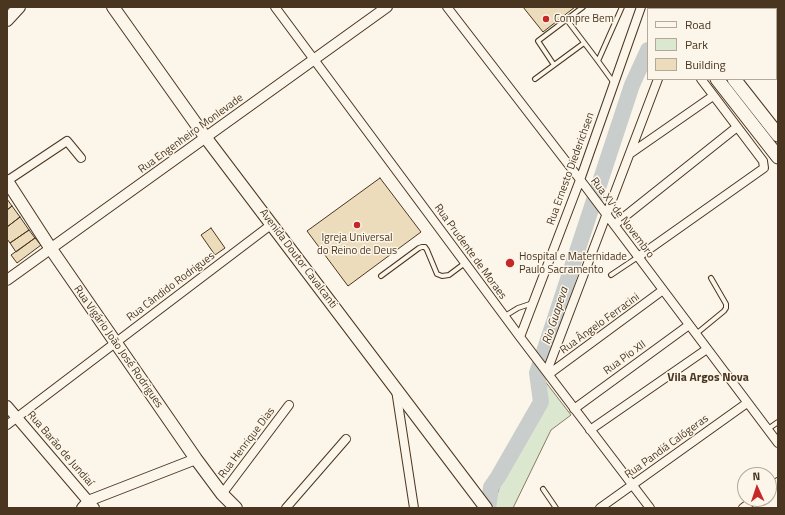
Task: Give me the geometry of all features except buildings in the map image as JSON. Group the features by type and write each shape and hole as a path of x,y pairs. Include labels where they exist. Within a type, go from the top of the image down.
{"main road":[{"path":"7,20 19,7"},
{"name":"Avenida Doutor Cavalcanti","path":"113,7 206,138 486,508"},
{"path":"718,80 778,157"},
{"path":"735,80 778,135"},
{"name":"Rua Vigário João José Rodrigues","path":"7,181 51,249 196,459 222,494 236,508"}],"street":[{"name":"Rua Prudente de Moraes","path":"275,7 504,316 650,508"},
{"name":"Rua Engenheiro Monlevade","path":"7,280 387,7"},
{"name":"Rua XV de Novembro","path":"447,7 583,183 778,443"},
{"name":"Rua Ernesto Diederichsen","path":"520,337 583,183 614,83 641,7"},
{"path":"546,370 604,212 631,153 658,80"},
{"path":"638,256 764,168 763,161 702,80"},
{"path":"631,153 713,96"},
{"path":"614,225 737,127"},
{"path":"7,181 67,141 81,158"},
{"name":"Rua Cândido Rodrigues","path":"7,424 272,224"},
{"name":"Rua Ângelo Ferracini","path":"546,370 664,290"},
{"name":"Rua Pio XII","path":"574,409 689,325"},
{"path":"590,430 707,348"},
{"path":"395,386 414,508"},
{"name":"Rua Pandiá Calógeras","path":"600,508 747,403"},
{"name":"Rua Henrique Dias","path":"222,494 289,405"},
{"name":"Rua Barão de Jundiaí","path":"7,406 88,506"},
{"path":"286,508 346,439"},
{"path":"88,506 196,459"}],"lane":[{"path":"554,65 538,41 583,7"},
{"path":"598,61 622,7"},
{"path":"567,20 614,83"},
{"path":"536,79 584,43"},
{"path":"381,276 422,247 427,250 437,274 442,276 449,275 465,263"},
{"path":"612,275 638,256"},
{"path":"696,334 726,308 726,304 711,278"},
{"path":"504,316 518,308 533,304"},
{"path":"767,430 778,422"},
{"path":"543,489 556,508"}],"green space":[{"path":"541,376 571,415 551,430 513,508 493,508 501,482 532,430 546,400"}],"waterway":[{"name":"Rio Guapeva","path":"488,508 491,487 541,402 537,373 632,85 647,52"}],"place":[{"name":"Compre Bem","path":"546,19"},
{"name":"Igreja Universal do Reino de Deus","path":"357,225"},
{"name":"Hospital e Maternidade Paulo Sacramento","path":"510,263"}],"district":[{"name":"Vila Argos Nova","path":"708,378"}]}
